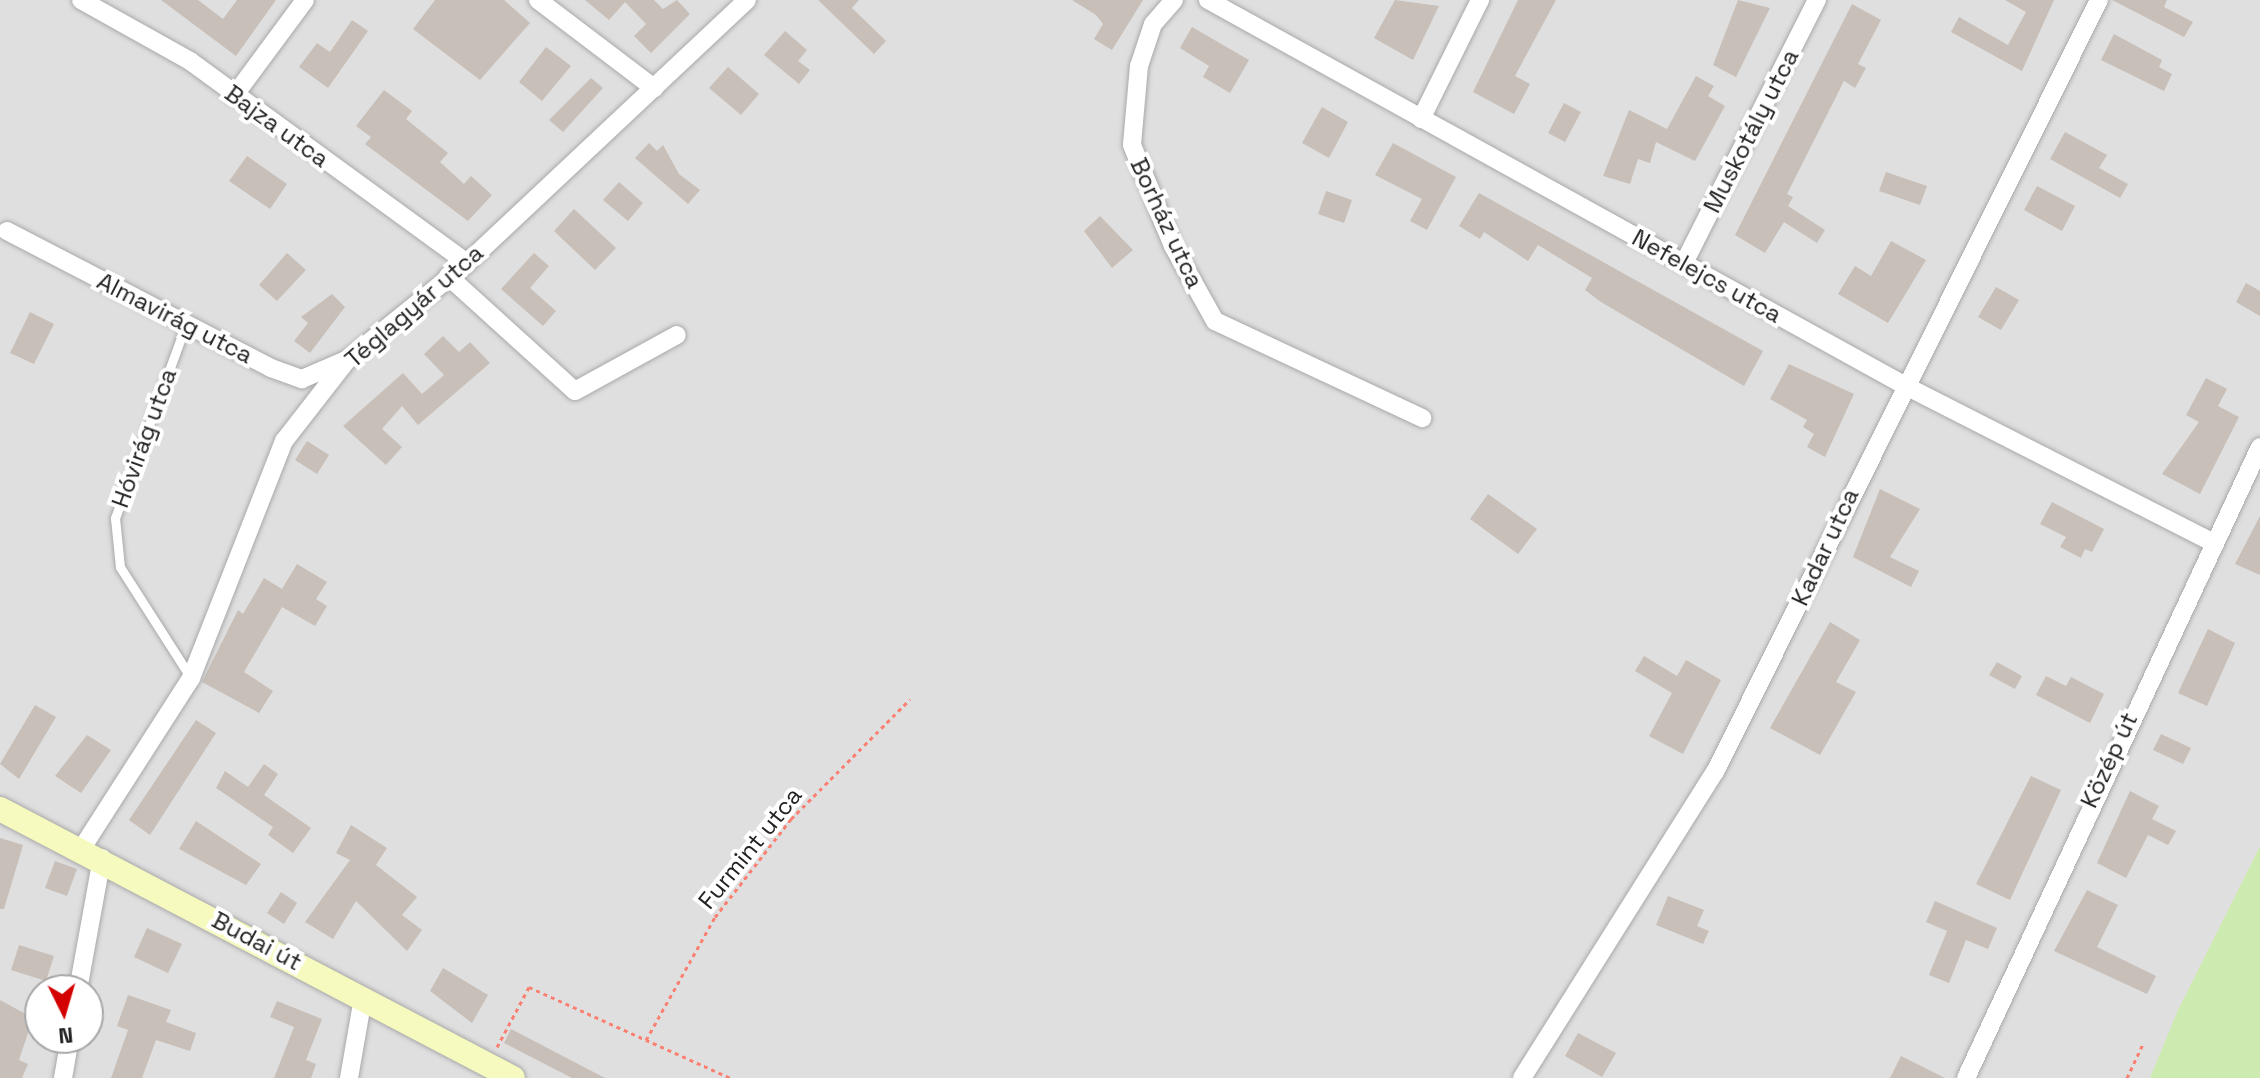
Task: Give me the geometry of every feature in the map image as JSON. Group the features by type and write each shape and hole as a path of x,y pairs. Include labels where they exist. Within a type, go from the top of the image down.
{"street":[{"name":"Bajza utca","path":"81,0 190,61 467,263"},
{"path":"234,96 305,0"},
{"path":"538,0 654,88"},
{"name":"Téglagyár utca","path":"92,853 191,678 284,441 347,360 467,263 747,0"},
{"name":"Borház utca","path":"1174,0 1153,24 1139,66 1132,145 1173,246 1215,321 1422,418"},
{"name":"Nefelejcs utca","path":"1208,0 1902,384 2210,541"},
{"path":"1421,119 1480,0"},
{"name":"Muskotály utca","path":"1684,263 1817,0"},
{"name":"Kadar utca","path":"1522,1078 1715,772 1902,384 2099,0"},
{"name":"Almavirág utca","path":"7,231 186,324 302,379 347,360"},
{"path":"448,276 575,391 677,335"},
{"name":"Közép út","path":"1966,1078 2210,541 2260,447"},
{"name":"Budai út","path":"0,809 92,853 513,1078"},
{"path":"80,974 92,853"},
{"path":"349,1078 363,998"},
{"path":"63,1078 67,1054"}],"lane":[{"name":"Hóvirág utca","path":"186,324 115,518 120,567 191,678"}],"path":[{"name":"Furmint utca","path":"646,1040 715,917 791,819 910,699"},
{"path":"488,1065 529,987 731,1078"},
{"path":"2127,1078 2143,1043"}],"shaded area":[{"path":"0,0 2260,0 2260,846 2150,1078 0,1078"}],"green space":[{"path":"2260,846 2260,1078 2150,1078 2178,1010"}],"building":[{"path":"161,0 198,0 223,19 237,0 276,0 236,56"},
{"path":"435,0 504,0 530,23 480,80 413,29"},
{"path":"585,0 654,0 663,9 677,0 690,14 651,53 634,36 646,24 625,2 609,20"},
{"path":"818,0 859,0 852,8 886,41 874,54"},
{"path":"1072,0 1143,0 1112,50 1094,39 1103,24 1096,15"},
{"path":"1395,0 1439,6 1413,60 1374,38"},
{"path":"1518,0 1556,0 1515,76 1530,84 1514,114 1473,92"},
{"path":"1738,0 1770,8 1736,77 1713,65"},
{"path":"2005,0 2054,0 2022,71 1951,32 1959,17 2008,45 2026,12"},
{"path":"2112,0 2167,0 2164,7 2193,22 2184,37"},
{"path":"1852,4 1881,20 1858,64 1866,68 1855,88 1844,81 1787,194 1793,197 1788,206 1825,230 1817,243 1784,222 1765,253 1735,235"},
{"path":"352,20 368,31 328,88 299,67 317,43 330,52"},
{"path":"1192,27 1249,60 1230,93 1203,77 1209,66 1180,48"},
{"path":"785,31 807,50 798,61 810,70 799,84 764,55"},
{"path":"2114,34 2162,60 2159,67 2172,74 2164,91 2101,60"},
{"path":"546,47 571,66 542,101 519,82"},
{"path":"728,67 759,94 741,115 709,88"},
{"path":"1696,76 1714,86 1708,96 1725,106 1695,161 1656,142 1650,163 1638,159 1630,184 1603,176 1629,110 1667,129"},
{"path":"591,78 603,88 563,132 549,120"},
{"path":"384,90 412,111 406,119 448,153 440,162 464,184 471,176 492,195 468,221 365,144 371,137 356,126"},
{"path":"1564,103 1581,112 1565,142 1548,133"},
{"path":"1322,107 1348,122 1329,158 1302,143"},
{"path":"2065,132 2107,155 2099,168 2128,184 2120,198 2050,159"},
{"path":"649,143 657,151 663,145 679,174 700,190 688,204 635,158"},
{"path":"1393,143 1456,177 1427,230 1410,221 1422,199 1375,175"},
{"path":"247,156 287,184 270,209 229,181"},
{"path":"1886,172 1927,186 1920,205 1879,191"},
{"path":"619,182 643,203 628,221 603,200"},
{"path":"2037,186 2075,206 2062,231 2024,210"},
{"path":"1326,191 1352,200 1344,223 1318,214"},
{"path":"1479,193 1763,351 1744,386 1601,302 1585,290 1592,278 1538,245 1528,261 1484,232 1480,239 1459,226"},
{"path":"574,209 616,248 595,270 554,231"},
{"path":"1100,216 1133,250 1112,268 1084,231"},
{"path":"1891,241 1926,260 1888,323 1838,294 1855,266 1871,276"},
{"path":"287,253 306,270 277,301 259,285"},
{"path":"534,253 549,266 530,288 556,311 543,326 501,289"},
{"path":"2246,283 2260,291 2260,316 2236,302"},
{"path":"1996,287 2019,300 2001,330 1978,317"},
{"path":"332,294 345,307 310,353 294,341 308,323 301,317"},
{"path":"30,312 54,324 34,364 10,353"},
{"path":"443,336 459,352 470,342 490,363 418,425 402,406 382,429 402,447 386,465 343,426 403,373 422,394 444,375 424,354"},
{"path":"1789,364 1854,394 1825,457 1807,447 1814,434 1803,427 1807,420 1770,399"},
{"path":"2206,378 2227,389 2218,406 2239,417 2200,494 2162,474 2199,422 2186,415"},
{"path":"307,441 329,455 317,474 295,460"},
{"path":"1880,489 1920,509 1890,557 1919,571 1911,587 1853,557"},
{"path":"1488,494 1537,529 1518,554 1470,519"},
{"path":"2052,502 2104,529 2092,552 2085,549 2081,558 2060,547 2066,537 2040,524"},
{"path":"2260,516 2260,575 2235,564"},
{"path":"297,564 327,582 316,599 327,606 315,626 282,607 244,672 273,691 259,713 202,682 238,610 243,614 264,578 282,589"},
{"path":"1830,622 1860,640 1836,682 1856,692 1820,755 1770,728"},
{"path":"2208,629 2235,643 2207,706 2178,693"},
{"path":"1644,656 1677,676 1686,660 1721,680 1683,754 1649,736 1672,693 1635,671"},
{"path":"1997,662 2022,676 2015,689 1989,675"},
{"path":"2046,676 2066,686 2071,677 2104,694 2090,723 2036,695"},
{"path":"35,705 56,717 19,779 0,764"},
{"path":"196,720 216,733 150,835 129,820"},
{"path":"2161,734 2191,748 2183,764 2153,750"},
{"path":"87,735 111,750 81,793 55,776"},
{"path":"264,764 278,774 264,795 311,828 293,853 268,835 273,827 216,788 225,771 248,787"},
{"path":"2031,776 2061,790 2010,900 1976,884"},
{"path":"2130,791 2159,806 2152,819 2176,831 2168,845 2148,835 2126,878 2097,863"},
{"path":"196,821 261,864 246,885 179,849"},
{"path":"351,825 387,848 376,865 417,897 402,915 422,930 407,951 356,901 333,939 305,922 350,860 336,853"},
{"path":"0,838 23,845 4,909 0,909"},
{"path":"55,861 77,869 67,896 45,888"},
{"path":"2087,890 2118,905 2097,947 2156,976 2147,994 2054,951"},
{"path":"281,892 297,903 284,924 267,913"},
{"path":"1668,896 1704,910 1697,926 1709,931 1703,944 1656,925"},
{"path":"1935,901 1997,928 1988,949 1966,940 1949,983 1929,975 1947,931 1926,922"},
{"path":"147,928 182,944 168,973 134,957"},
{"path":"19,945 54,956 48,974 24,974 11,970"},
{"path":"443,968 488,995 472,1023 430,991"},
{"path":"128,995 171,1010 166,1022 196,1033 190,1051 156,1040 142,1078 111,1078 128,1030 117,1026"},
{"path":"0,1000 24,1013 24,1045 19,1060 28,1064 22,1078 0,1078"},
{"path":"277,1001 322,1019 306,1060 316,1064 311,1078 274,1078 294,1027 270,1017"},
{"path":"511,1029 605,1078 572,1078 504,1043"},
{"path":"1578,1033 1616,1053 1602,1077 1565,1056"},
{"path":"1901,1056 1945,1078 1890,1078"}]}
